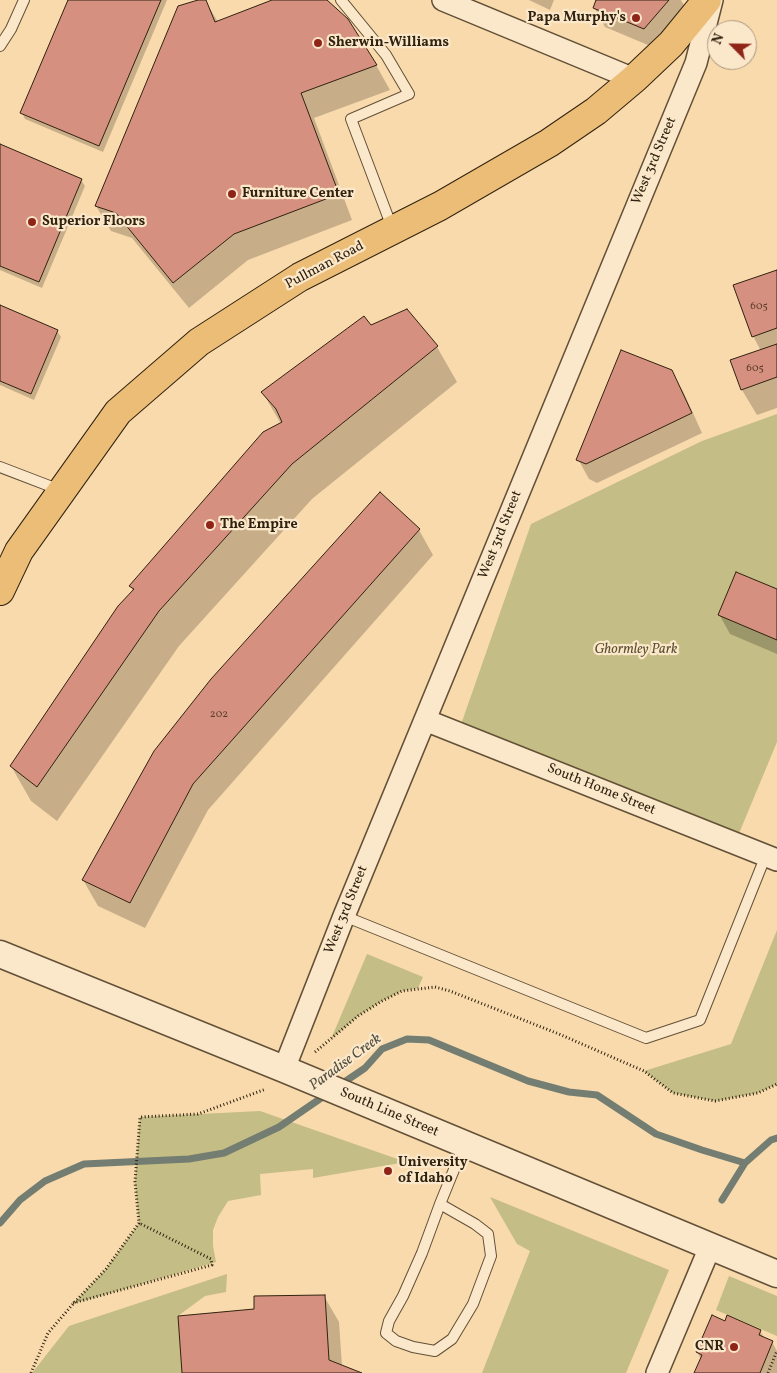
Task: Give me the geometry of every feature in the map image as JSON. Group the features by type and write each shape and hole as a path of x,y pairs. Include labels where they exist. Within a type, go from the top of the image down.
{"main road":[{"name":"Pullman Road","path":"0,590 19,551 118,412 199,342 300,277 440,206 548,143 596,110 634,79 671,44 707,0"}],"street":[{"path":"444,0 634,79"},
{"name":"West 3rd Street","path":"286,1078 344,916 696,63 712,0"},
{"name":"South Home Street","path":"426,720 771,858"},
{"name":"South Line Street","path":"0,954 286,1078 367,1104 777,1274"},
{"path":"657,1373 710,1247"}],"lane":[{"path":"0,46 11,29 24,0"},
{"path":"341,0 386,55 409,94 351,119 394,230"},
{"path":"0,467 61,490"},
{"path":"344,916 646,1038 700,1020 771,858"},
{"path":"440,1204 476,1224 488,1234 490,1256 473,1304 452,1339 435,1351 396,1341 386,1333 389,1321 403,1296 419,1260 440,1204 464,1144"}],"path":[{"path":"316,1051 358,1016 382,1000 402,991 435,987 450,991 559,1034 635,1067 644,1071 673,1092 715,1101 758,1093 777,1084"},
{"path":"31,1373 48,1333 106,1269 139,1223 135,1182 140,1116 198,1114 286,1078"},
{"path":"73,1304 212,1265 211,1259 139,1223"},
{"path":"768,1373 777,1351"}],"green space":[{"name":"Ghormley Park","path":"777,414 777,742 735,843 458,733 531,524 702,441"},
{"path":"777,930 777,1084 758,1093 715,1101 673,1093 644,1071 731,1044"},
{"path":"367,954 423,977 418,988 402,991 382,1001 358,1016 331,1039"},
{"path":"260,1111 406,1162 313,1178 313,1169 260,1174 261,1195 228,1201 218,1217 213,1230 216,1262 73,1304 106,1269 139,1223 135,1182 140,1117"},
{"path":"490,1197 669,1270 626,1373 482,1373 530,1251 517,1244"},
{"path":"227,1274 226,1292 205,1296 178,1316 182,1373 32,1373 69,1326"},
{"path":"729,1276 777,1296 777,1336 716,1310"}],"building":[{"path":"68,0 161,0 99,146 20,113"},
{"path":"198,0 206,0 215,22 272,0 327,0 348,19 377,65 301,93 339,194 234,234 173,283 116,213 95,206 178,6"},
{"name":"Papa Murphy's","path":"596,0 669,0 644,29 593,8"},
{"name":"Superior Floors","path":"0,144 82,179 39,282 0,266"},
{"path":"777,270 777,328 752,337 733,285"},
{"path":"0,305 58,330 31,394 0,381"},
{"name":"The Empire","path":"407,309 438,346 292,464 159,611 37,787 10,766 118,606 134,589 129,586 263,432 282,422 276,409 261,392 364,316 371,325"},
{"path":"777,344 777,377 741,390 730,360"},
{"path":"621,350 672,370 692,413 586,464 576,460"},
{"path":"380,492 420,529 193,784 130,903 82,880 154,751 211,679"},
{"path":"736,572 777,589 777,640 718,615"},
{"path":"325,1295 329,1360 362,1373 182,1373 178,1316 254,1309 254,1296"},
{"name":"CNR","path":"712,1315 725,1321 727,1315 761,1330 759,1335 773,1341 760,1373 694,1373 702,1355 696,1352"}],"waterway":[{"name":"Paradise Creek","path":"340,1085 365,1068 382,1049 407,1039 429,1040 528,1081 569,1092 597,1095 656,1134 745,1163"},
{"name":"Paradise Creek","path":"0,1223 20,1200 45,1181 84,1164 189,1159 224,1153 279,1127 327,1094"},
{"name":"Paradise Creek","path":"722,1200 745,1163 771,1140 777,1138"}],"place":[{"name":"Papa Murphy's","path":"636,18"},
{"name":"Sherwin-Williams","path":"318,43"},
{"name":"Furniture Center","path":"232,194"},
{"name":"Superior Floors","path":"32,222"},
{"name":"The Empire","path":"210,525"},
{"name":"University of Idaho","path":"388,1171"},
{"name":"CNR","path":"734,1347"}]}
